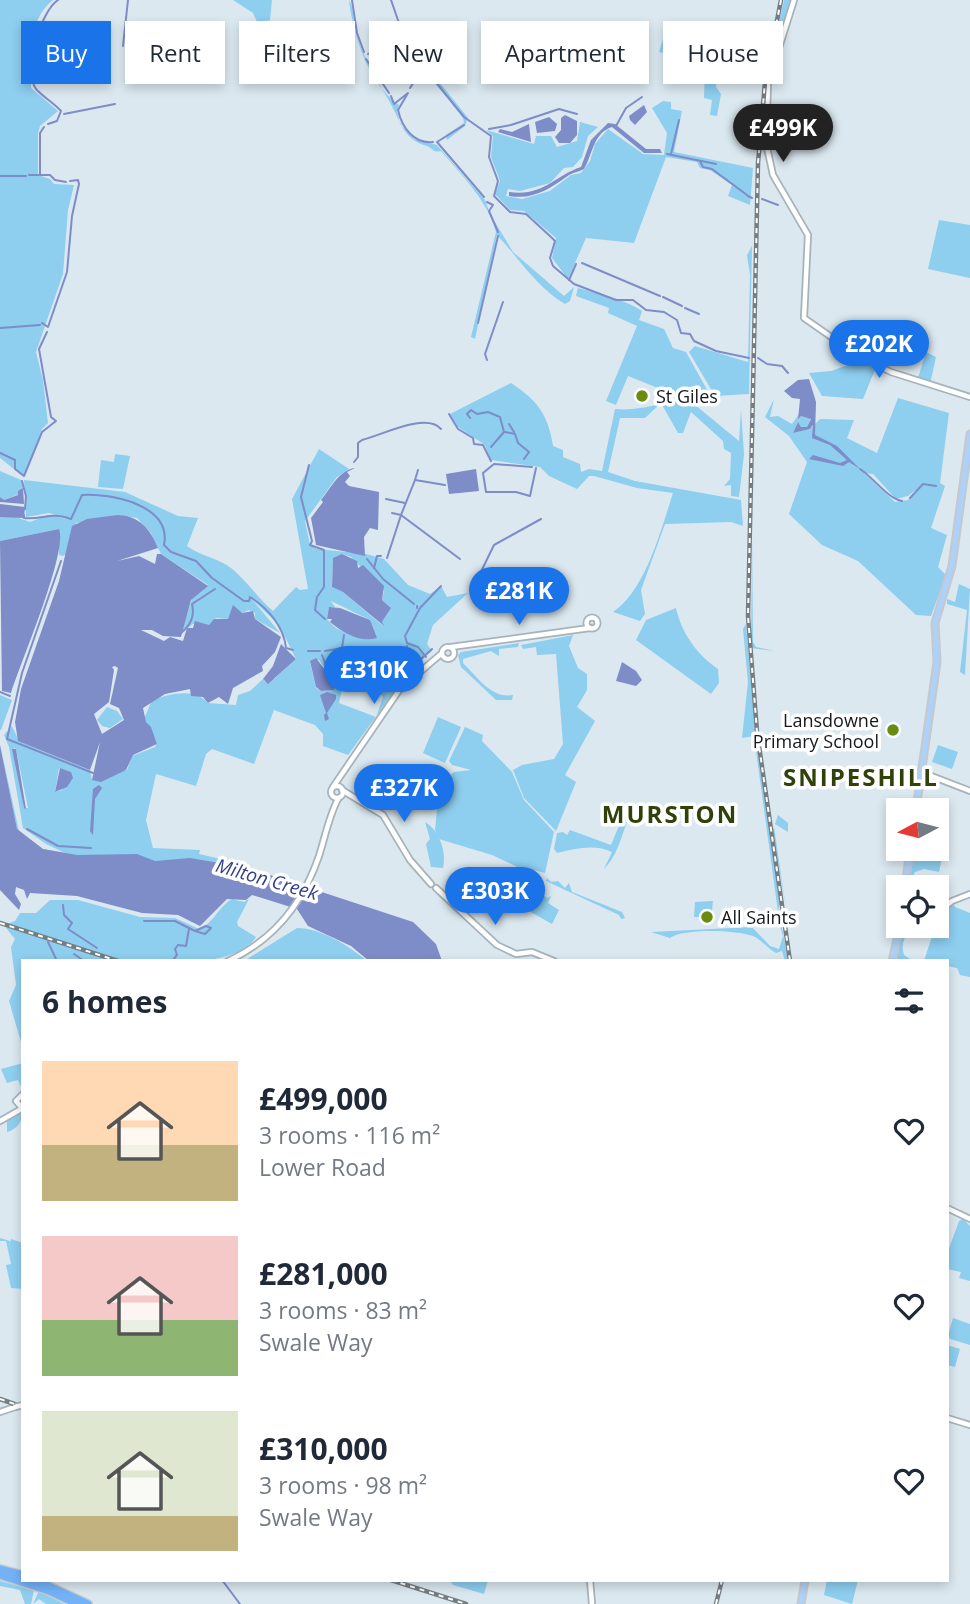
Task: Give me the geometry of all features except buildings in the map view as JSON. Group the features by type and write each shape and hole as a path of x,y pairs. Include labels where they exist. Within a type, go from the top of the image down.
{"highway":[{"path":"0,1569 21,1575"},
{"path":"0,1575 77,1604"},
{"path":"40,1582 88,1604"}],"main road":[{"path":"917,798 937,662 935,622 952,566 970,434"},
{"path":"892,959 897,938"},
{"path":"802,1604 805,1582"}],"street":[{"path":"793,0 768,83 766,143 773,175 808,234 804,318 860,357 891,372 970,397"},
{"path":"443,656 445,647 452,650 596,627 597,620 592,617 579,628"},
{"path":"587,622 590,628"},
{"path":"232,959 262,942 292,911 309,881 337,798 341,775 400,689 432,661 443,656 452,657 452,650"},
{"path":"922,772 970,792"},
{"path":"338,788 383,815 410,860 433,886 497,945 516,954 532,953 548,959"},
{"path":"338,788 330,793 337,798 353,796"},
{"path":"949,903 970,894"},
{"path":"12,1113 17,1105 16,1099 21,1095"},
{"path":"17,1105 21,1107"},
{"path":"0,1121 21,1109"},
{"path":"949,1210 970,1219"},
{"path":"0,1412 21,1406"},
{"path":"949,1419 970,1425"},
{"path":"590,1582 591,1602"}],"shaded area":[{"path":"0,0 53,0 38,21 21,21 21,84 31,84 31,88 58,111 40,126 38,175 50,179 54,184 74,185 68,210 63,274 36,352 43,380 48,423 42,429 24,477 0,458"},
{"path":"233,0 272,0 270,20 257,21 253,13"},
{"path":"349,0 354,21 351,15"},
{"path":"784,0 792,0 783,25 783,21 779,21"},
{"path":"355,29 369,68 366,61"},
{"path":"436,84 441,84 468,118 465,126 447,140 446,135 464,123"},
{"path":"704,84 716,84 721,94 717,116 710,115 712,100 704,98"},
{"path":"382,89 399,105 399,121 393,107"},
{"path":"663,101 671,102 671,109 682,111 674,152 753,168 750,205 728,196 732,185 710,170 700,168 697,162 666,157 634,243 586,238 568,279 552,258 556,238 524,211 510,210 495,194 500,181 491,157 493,136 486,130 534,144 536,136 551,136 557,147 577,141 580,122 598,127 588,136 582,157 573,167 564,168 550,183 520,191 508,189 506,196 522,199 550,191 571,175 581,173 590,161 595,144 608,129 643,154 664,155 667,133 652,108"},
{"path":"402,126 414,139 437,145 485,200 490,214 513,252 564,296 574,287 570,301 565,304 546,290 497,235 475,339 471,337 496,232 487,209 465,178 441,151 418,143 407,134"},
{"path":"939,220 970,225 970,278 928,269"},
{"path":"752,246 749,394 715,396 689,352 695,346 748,362 750,275 747,255"},
{"path":"578,288 620,300 642,311 639,320 664,329 673,348 686,352 710,395 678,396 628,376 616,405 606,401 637,326 608,313 609,308 576,296"},
{"path":"926,352 936,357 930,384 917,381"},
{"path":"859,361 876,367 863,399 822,396 809,373 831,371"},
{"path":"511,383 540,409 548,425 553,446 563,450 563,457 580,464 581,472 589,469 602,471 615,409 659,405 645,418 620,418 608,472 635,481 741,500 743,526 731,522 665,524 641,590 645,614 640,621 613,612 634,590 643,575 673,493 637,488 594,476 589,476 577,489 549,476 540,467 491,460 485,445 458,427 450,414"},
{"path":"700,398 695,405 739,441 741,410 744,454 739,497 731,496 731,485 724,486 730,479 731,453 724,449 723,441 691,412 683,433 678,433 662,404"},
{"path":"898,398 949,413 940,483 945,486 931,528 947,535 938,567 946,575 931,616 916,615 858,561 822,545 789,514 807,462 789,436 765,417 774,399 770,417 778,416 792,424 799,414 798,421 801,416 811,418 807,427 801,427 798,422 793,433 810,429 820,419 854,420 847,438 877,453","holes":["864,473 873,474 896,499 908,496 921,486 908,500 895,502"]},
{"path":"319,449 349,469 337,477 305,521 310,545 317,549 366,554 384,559 408,585 430,594 441,586 447,597 468,593 433,625 427,644 432,651 401,675 404,678 376,716 383,697 369,681 343,686 339,703 376,717 348,755 323,746 323,734 315,725 274,710 254,764 212,749 206,754 196,786 156,774 146,820 153,848 200,850 199,854 252,866 244,867 304,886 26,874 0,745 19,831 43,849 65,853 23,828 9,747 4,735 12,726 19,741 90,770 92,780 127,770 132,756 155,747 157,743 144,719 152,700 189,693 208,703 236,705 238,695 250,691 263,679 265,682 274,679 296,659 279,625 251,598 280,633 255,619 255,613 249,610 242,613 232,610 228,619 216,618 209,626 193,624 181,633 193,596 208,585 161,554 151,533 137,518 117,515 76,523 63,556 59,555 59,529 0,541 0,517 13,516 30,522 48,515 71,520 49,513 26,517 24,480 125,492 178,516 198,518 187,546 231,568 273,611 296,587 300,590 308,589 292,499","holes":["342,554 351,557 384,591 382,600 391,608 382,622 383,626 343,592 332,587 333,558 343,557","331,601 370,620 373,631 353,633 337,629 327,619 329,608 335,607","319,660 335,683 334,690 321,691 316,688 310,662","14,748 16,749 28,808 24,808","59,768 71,772 62,790 55,792"]},
{"path":"115,454 130,456 123,489 98,487 101,460 114,462"},
{"path":"0,471 21,480 23,487 19,494 4,500 0,497"},
{"path":"752,536 753,642 756,647 775,651 751,648"},
{"path":"959,584 970,589 965,675 960,672 967,610 947,604 947,599 955,602"},
{"path":"676,608 691,642 703,657 718,669 719,683 711,694 636,640 646,620"},
{"path":"746,624 755,731 780,903 778,912 754,736 742,738 748,682 743,629"},
{"path":"573,635 569,646 578,668 587,674 587,690 577,707 595,721 565,775 576,782 556,831 524,798 513,770 522,765 554,759 563,744 556,654 537,655 536,647 523,649 521,645"},
{"path":"519,643 518,647 499,649 499,656 491,651 463,659 463,663 486,686 498,694 513,695 512,700 496,700 461,667 458,655 461,652"},
{"path":"0,695 12,700 1,730 0,730"},
{"path":"107,707 117,711 123,719 110,728 102,726 97,720"},
{"path":"438,717 461,727 445,763 423,753"},
{"path":"465,727 483,735 482,741 512,772 524,800 554,832 545,873 534,870 532,874 492,855 439,839 435,830 439,786 454,772 471,770 452,765 449,761"},
{"path":"938,745 958,752 952,769 932,762"},
{"path":"626,809 631,812 617,850 604,869 612,852 593,847 557,853 554,849 557,833 563,832 567,835 570,830 611,845"},
{"path":"778,815 788,823 788,832 775,824"},
{"path":"425,822 441,842 443,868 431,867 426,844 430,839"},
{"path":"774,827 786,908 773,830"},
{"path":"911,861 941,861 939,872 924,869 909,875"},
{"path":"547,878 551,882 558,881 565,888 569,883 572,892 622,912 625,918 621,919 619,915 546,881"},
{"path":"540,892 547,898 551,896 548,903 559,910 552,924 529,911"},
{"path":"232,899 244,902 249,899 237,922 238,926 256,937 247,947 232,954 215,959 21,959 21,1042 9,1001 16,985 11,947 15,939 6,928 7,925 18,929 7,924 15,921 20,913 36,913 50,900 78,900 140,917 175,918 199,929 209,923"},
{"path":"713,901 712,911 704,911 703,917 694,917 695,902"},
{"path":"953,902 955,907 970,913 970,977 960,975 957,968 949,966 949,959 925,959 931,938 949,938 949,905"},
{"path":"780,916 788,959 784,959 782,951 776,953 753,936 745,934 698,931 670,938 651,932 752,927 770,946 779,949 783,936 778,920"},
{"path":"297,928 325,934 364,959 247,959"},
{"path":"899,938 905,938 904,955 910,959 894,959"},
{"path":"21,1064 21,1087 18,1080 7,1083 1,1069"},
{"path":"21,1113 18,1125 7,1132 7,1121"},
{"path":"963,1219 970,1226 970,1281 959,1278 961,1272 949,1269 949,1248 959,1221"},
{"path":"0,1238 10,1241 9,1246 11,1239 21,1242 21,1289 11,1288 6,1265 11,1264 6,1241 0,1241"},
{"path":"953,1318 970,1324 970,1345 949,1339"},
{"path":"949,1346 960,1349 955,1367 949,1366"},
{"path":"0,1581 34,1590 31,1604 25,1604 20,1590 0,1586"},
{"path":"451,1582 487,1582 484,1594 453,1585"},
{"path":"827,1582 858,1582 852,1604 824,1595"},
{"path":"39,1591 64,1604 46,1604 39,1599 33,1604"}],"water":[{"path":"644,105 647,112 635,125 629,116"},
{"path":"565,115 577,121 577,135 570,143 559,143 555,137 561,130 561,118"},
{"path":"549,117 557,124 555,131 537,133 535,122"},
{"path":"608,123 615,124 646,149 660,149 662,153 644,153 612,127 597,139 584,169 534,195 509,196 509,192 521,193 540,189 581,167 591,140"},
{"path":"529,124 531,142 498,132 500,129 512,132"},
{"path":"809,379 816,402 815,435 837,446 860,469 849,462 843,466 809,459 813,455 840,463 847,460 830,445 812,438 813,425 810,429 793,433 798,422 801,427 807,427 811,419 801,416 798,420 800,399 792,398 784,391 798,380"},
{"path":"355,468 347,472 350,476 345,482 349,486 379,492 378,530 370,528 364,537 365,556 316,545 311,518 336,480 344,472"},
{"path":"476,469 479,491 449,494 446,474"},
{"path":"23,488 24,504 0,502 0,497 4,500 18,495 18,491"},
{"path":"0,504 25,507 24,518 0,517"},
{"path":"117,515 138,521 152,535 158,548 117,561 139,556 155,564 157,554 161,554 208,586 191,600 181,637 163,636 152,630 141,630 164,641 170,637 183,641 187,628 193,628 195,621 209,625 214,619 228,619 233,605 242,613 253,611 255,619 281,637 275,652 262,666 263,671 233,688 228,704 219,697 208,703 203,697 191,696 190,689 165,694 143,708 146,722 151,727 157,744 133,755 126,770 101,782 92,780 100,742 90,770 18,741 15,722 21,689 59,581 72,526 87,519","holes":["112,667 118,668 110,704 119,708 124,720 102,734 94,714 109,702 114,670"]},
{"path":"59,529 60,541 51,582 11,693 2,691 0,541"},
{"path":"342,554 357,561 358,568 363,565 384,586 382,600 391,608 382,622 384,626 343,592 332,587 333,558"},
{"path":"329,607 340,608 370,620 377,638 359,638 341,630 330,622 332,619 327,619"},
{"path":"281,644 296,659 268,684 263,679 273,666"},
{"path":"316,658 335,683 334,690 321,691 316,687 310,661"},
{"path":"622,662 636,671 642,680 636,686 616,681"},
{"path":"327,692 336,695 336,699 327,713 329,719 325,721 326,713 320,695"},
{"name":"Milton Creek","path":"0,745 17,829 43,849 77,855 137,854 155,861 190,858 249,868 413,922 436,944 441,959 367,959 351,946 308,926 297,909 252,895 246,900 227,899 200,926 178,915 142,913 77,896 30,893 27,899 24,890 16,887 15,894 21,904 19,910 0,890"},
{"path":"12,749 16,749 26,809 24,808"},
{"path":"60,768 71,772 73,778 67,787 55,792"},
{"path":"99,785 102,788 95,799 93,835 90,831 93,789"}],"waterway":[{"path":"48,124 57,121 61,111 36,89 31,69 35,42 45,16 58,0"},
{"path":"123,46 128,0"},
{"path":"352,0 357,33 364,52"},
{"path":"391,0 398,21"},
{"path":"366,59 389,93"},
{"path":"410,88 413,84"},
{"path":"437,84 464,117 491,136 489,157 498,181 494,196 510,212 526,214 555,241 550,258 553,266 574,284 616,300 633,300 646,310 664,312 677,320 681,333 690,334 694,341 716,351 749,358"},
{"path":"391,96 394,104 408,93 398,110 402,123 415,138 433,142"},
{"path":"616,126 626,108 642,97"},
{"path":"64,114 115,104"},
{"path":"489,129 511,125 559,109 577,114"},
{"path":"671,154 679,120"},
{"path":"464,125 437,142 484,197"},
{"path":"44,127 40,133 40,175 50,175 55,180 66,182"},
{"path":"667,154 716,164"},
{"path":"700,161 703,167 712,169 747,195"},
{"path":"29,175 39,175"},
{"path":"0,176 26,176"},
{"path":"42,323 48,327 67,272 72,216 79,184 78,180 70,181"},
{"path":"748,196 752,198"},
{"path":"762,199 778,205"},
{"path":"487,202 493,205 489,211 498,232"},
{"path":"478,323 498,236"},
{"path":"582,263 660,296"},
{"path":"569,280 576,264"},
{"path":"663,297 682,306"},
{"path":"487,360 485,354 503,302"},
{"path":"685,308 699,314"},
{"path":"0,328 40,325"},
{"path":"0,453 15,460 15,469 24,476 42,432 56,421 51,417 39,349 47,332"},
{"path":"758,358 767,364 782,366 788,373"},
{"path":"470,418 467,414 471,410 477,414 488,412 500,417 504,432 491,447"},
{"path":"449,414 458,429 473,438 474,444 483,445 491,461"},
{"path":"354,462 358,457 358,443 362,440 415,424 434,424 441,429"},
{"path":"509,424 514,432"},
{"path":"505,432 515,434 518,443 529,452 524,459"},
{"path":"532,467 494,464 483,473 486,492 516,492 530,496 536,468"},
{"path":"309,465 301,497 312,541 310,545 324,550 324,587 317,597 315,610 325,619"},
{"path":"860,469 891,496 902,501"},
{"path":"418,470 415,480 445,485"},
{"path":"415,480 401,515 460,559"},
{"path":"22,481 26,496 25,509"},
{"path":"910,498 923,484 936,486"},
{"path":"24,515 24,518 58,516 71,519 82,495 108,496 137,504 159,520 164,531 164,545 171,552 196,561 212,578 244,601 249,601 250,597 257,601 269,612 278,626 286,648 293,650"},
{"path":"386,499 405,503"},
{"path":"387,558 401,515 392,513"},
{"path":"474,586 494,545 541,519"},
{"path":"374,568 377,556 381,556"},
{"path":"367,559 383,579 414,604"},
{"path":"61,561 22,673 7,739 93,773"},
{"path":"426,657 418,647 407,643 405,636 420,608 441,586"},
{"path":"181,633 191,620 192,604 215,589"},
{"path":"325,651 342,648 344,635"},
{"path":"406,652 407,646"},
{"path":"387,684 404,675 432,649"},
{"path":"308,651 320,651"},
{"path":"332,660 350,654 357,662 367,652 371,663"},
{"path":"322,655 328,671"},
{"path":"373,666 374,671"},
{"path":"350,676 348,678 351,684 351,674 364,680 372,674"},
{"path":"331,675 341,688"},
{"path":"0,692 10,696"},
{"path":"27,829 58,846 91,848"},
{"path":"63,905 64,915 72,923 68,929 97,948"},
{"path":"144,921 175,921 195,931 206,926 211,928 205,934 195,931"},
{"path":"174,959 178,945 186,946 189,929"},
{"path":"48,942 56,959"},
{"path":"74,954 81,959"},
{"path":"224,1582 240,1604"}],"railway":[{"path":"781,0 765,82 758,163 748,616 757,732 790,959"},
{"path":"0,923 112,959"},
{"path":"0,1399 21,1406"},
{"path":"397,1582 466,1604"},
{"path":"716,1604 722,1582"}],"place":[{"name":"St Giles","path":"642,396"},
{"name":"Lansdowne Primary School","path":"893,730"},
{"name":"All Saints","path":"707,917"}],"district":[{"name":"SNIPESHILL","path":"861,776"},
{"name":"MURSTON","path":"670,813"}]}
